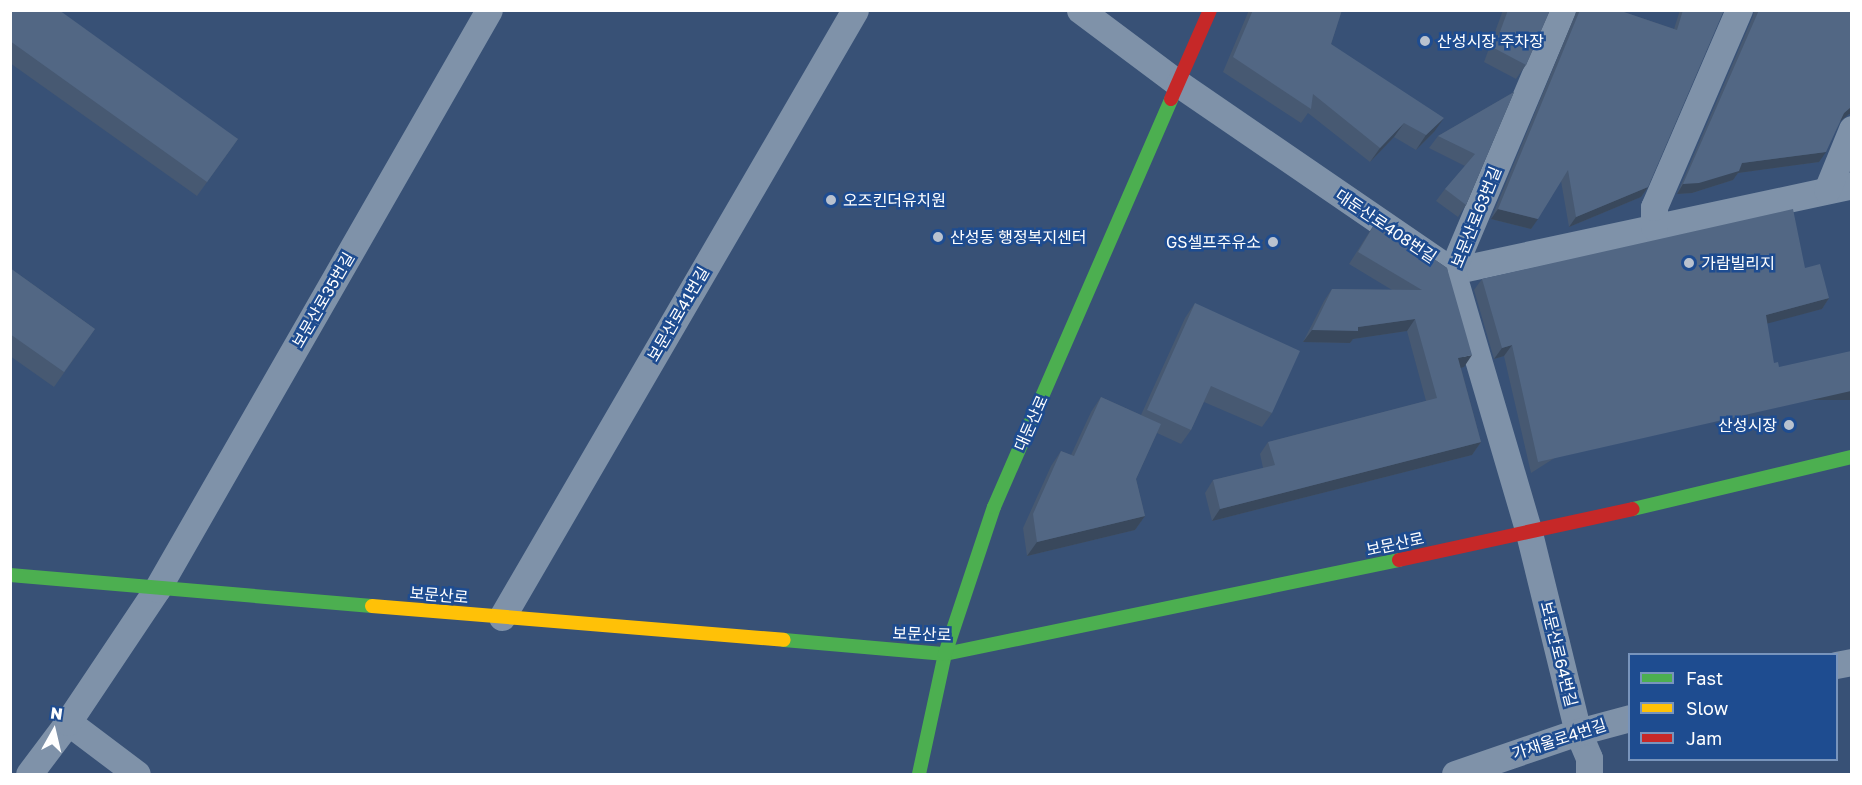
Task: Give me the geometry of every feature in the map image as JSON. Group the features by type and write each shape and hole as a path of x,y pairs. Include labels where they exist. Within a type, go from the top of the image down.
{"main road":[{"name":"대둔산로","path":"920,774 945,654 994,507 1210,10"},
{"name":"보문산로","path":"10,575 945,654 1529,533 1851,457"}],"street":[{"name":"보문산로35번길","path":"29,774 68,722 157,589 489,10"},
{"name":"보문산로41번길","path":"502,617 855,10"},
{"path":"1080,10 1179,84"},
{"name":"보문산로63번길","path":"1529,533 1452,271 1562,10"},
{"path":"1654,227 1654,207 1739,10"},
{"name":"대둔산로408번길","path":"1179,84 1452,271 1839,187 1851,129"},
{"name":"보문산로64번길","path":"1529,533 1578,732 1589,758 1589,774"},
{"name":"가재울로4번길","path":"1455,774 1578,732 1628,718"},
{"path":"68,722 137,774"}],"building":[{"path":"10,10 59,10 238,139 207,182 10,41"},
{"path":"1253,10 1342,10 1331,44 1444,118 1426,135 1404,123 1380,148 1313,94 1311,109 1233,57"},
{"path":"1508,10 1550,10 1526,65 1494,48"},
{"path":"1580,10 1618,10 1677,30 1683,10 1724,10 1648,187 1576,217 1568,170 1538,219 1498,209"},
{"path":"1759,10 1851,10 1851,107 1844,113 1826,152 1742,163 1739,171 1699,183 1683,184"},
{"path":"1514,92 1466,205 1445,189 1475,154 1438,136"},
{"path":"1793,209 1805,268 1820,264 1829,298 1766,315 1774,363 1778,362 1779,367 1851,351 1851,391 1538,462 1512,345 1502,348 1482,279"},
{"path":"1377,220 1447,268 1472,355 1458,358 1481,442 1220,509 1213,480 1275,465 1268,442 1437,398 1415,319 1358,327 1358,331 1312,330 1332,289 1422,290 1358,252"},
{"path":"10,268 95,329 64,372 10,334"},
{"path":"1195,303 1300,351 1272,413 1211,386 1191,430 1147,410"},
{"path":"1101,397 1161,424 1136,479 1145,516 1037,542 1033,514 1061,451 1074,456"}],"traffic: fast":[{"path":"919,774 945,654 994,507 1171,99"},
{"path":"1633,509 1852,457"},
{"path":"784,640 945,654 1399,560"},
{"path":"10,575 372,606"}],"traffic: slow":[{"path":"372,606 784,640"}],"traffic: jam":[{"path":"1171,99 1210,10"},
{"path":"1399,560 1633,509"}],"place":[{"name":"산성시장 주차장","path":"1425,41"},
{"name":"오즈킨더유치원","path":"831,200"},
{"name":"산성동 행정복지센터","path":"938,237"},
{"name":"GS셀프주유소","path":"1273,242"},
{"name":"가람빌리지","path":"1689,263"},
{"name":"산성시장","path":"1789,425"}]}
